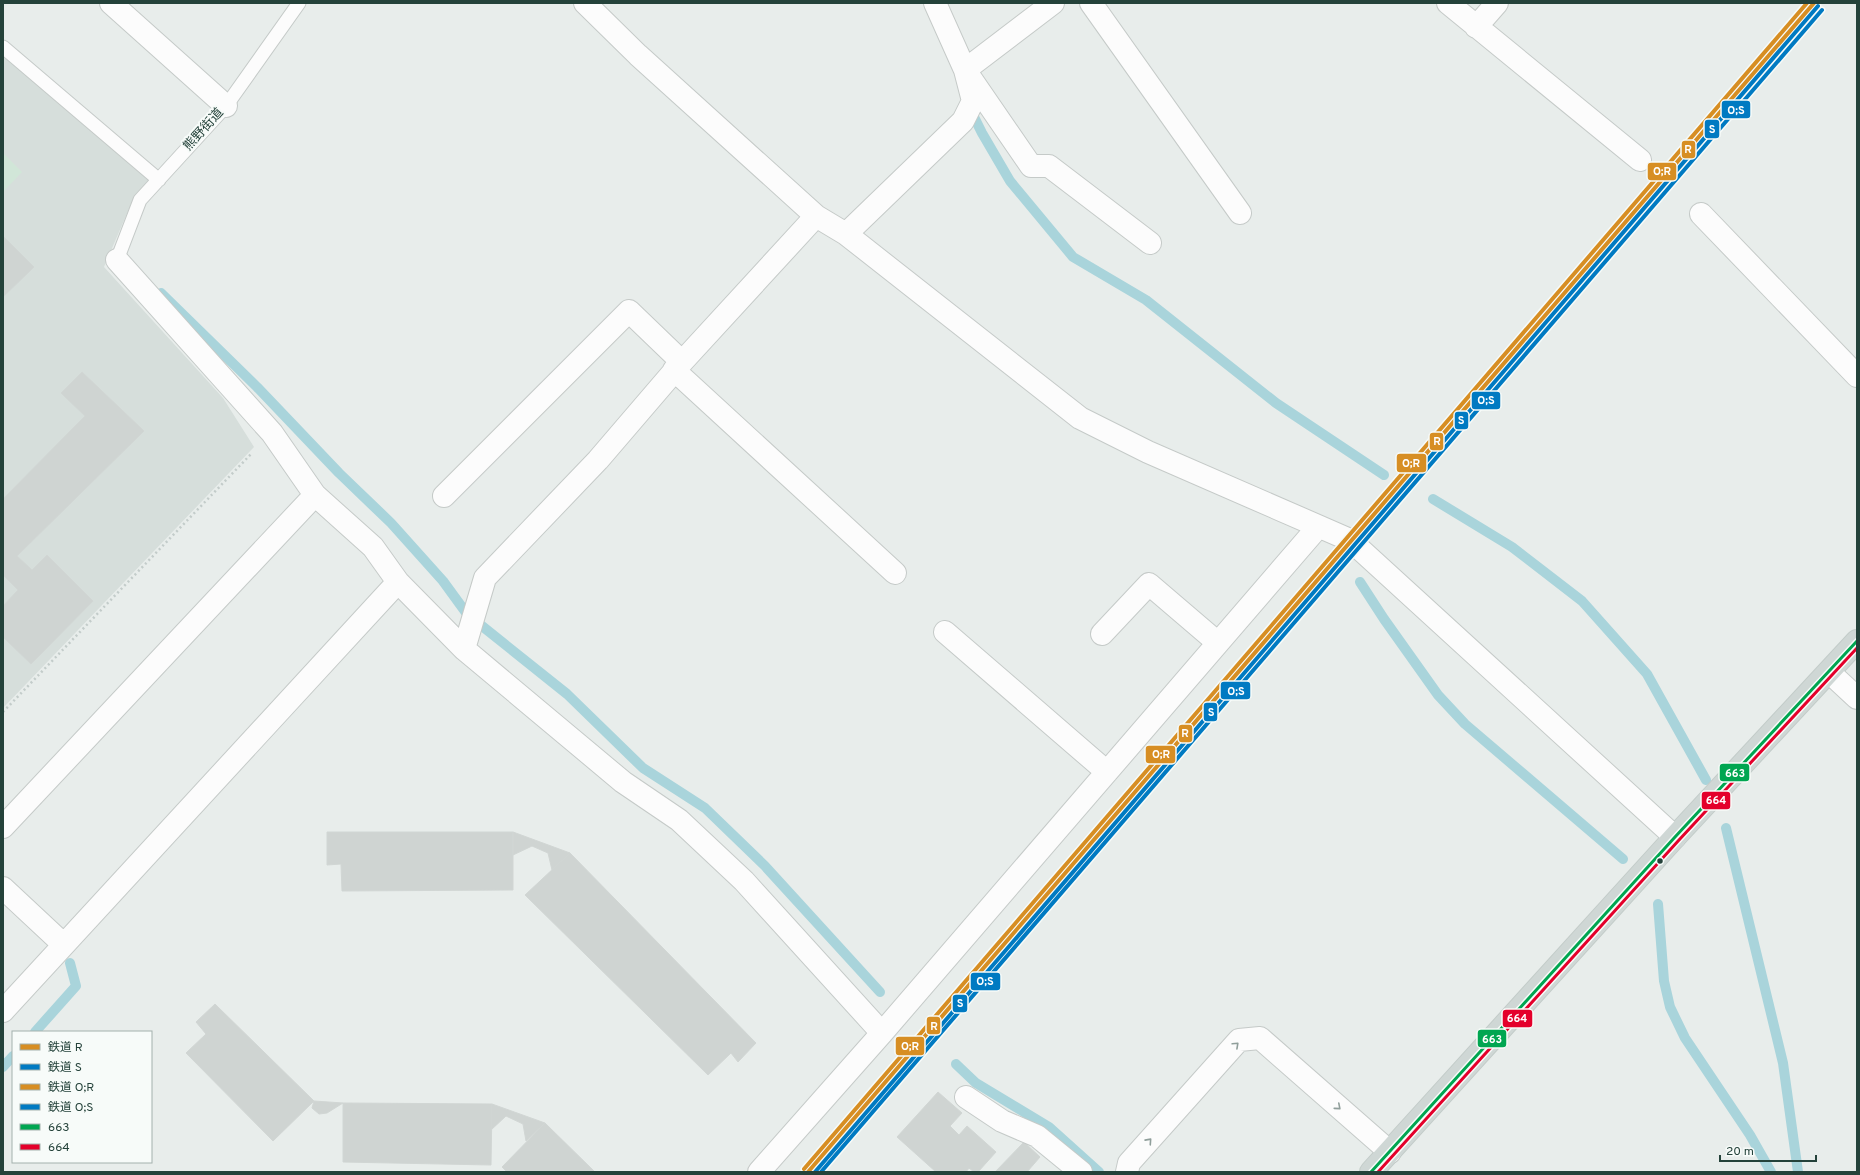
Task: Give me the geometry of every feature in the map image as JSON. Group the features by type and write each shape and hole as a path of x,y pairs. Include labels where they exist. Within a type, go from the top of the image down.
{"main road":[{"path":"1373,1172 1675,837 1857,641"}],"street":[{"path":"111,3 226,106"},
{"path":"585,3 638,55 816,216 846,234 1080,418 1148,452 1350,540 1675,837"},
{"path":"846,234 963,121 973,101 965,70 935,3"},
{"path":"965,70 1053,3"},
{"path":"1091,3 1240,213"},
{"path":"1448,3 1640,160"},
{"path":"1476,27 1496,3"},
{"path":"965,70 1031,166 1049,166 1150,243"},
{"path":"1701,214 1857,376"},
{"path":"464,649 485,578 598,460 678,366 816,216"},
{"path":"117,260 272,433 315,494 373,547 398,582 464,649 623,782 679,820 744,881 882,1033"},
{"path":"444,496 629,312 678,366 895,573"},
{"path":"3,827 315,494"},
{"path":"760,1172 882,1033 1318,527"},
{"path":"3,1011 63,944 398,582"},
{"path":"1102,634 1149,584 1218,644"},
{"path":"945,632 1107,772"},
{"path":"1829,672 1857,698"},
{"path":"3,888 63,944"},
{"path":"1127,1172 1129,1163 1239,1040 1260,1038 1390,1152"},
{"path":"966,1097 1002,1121 1036,1136 1081,1172"}],"lane":[{"name":"熊野街道","path":"117,260 140,200 226,106 299,3"},
{"path":"3,47 159,180"}],"path":[{"path":"3,712 272,433"}],"shaded area":[{"path":"3,55 150,179 134,197 104,267 223,398 254,447 3,708"}],"green space":[{"path":"3,153 22,172 3,192"}],"building":[{"path":"3,236 34,267 3,297"},
{"path":"82,372 144,431 17,556 32,570 47,555 93,601 31,664 3,637 3,606 18,590 3,575 3,499 85,416 61,393"},
{"path":"327,832 513,832 513,890 342,891 341,864 327,865"},
{"path":"513,832 570,853 552,870 548,853 532,846 513,855"},
{"path":"570,853 756,1043 738,1062 731,1053 708,1075 525,895"},
{"path":"215,1004 314,1101 273,1141 186,1053 206,1034 196,1022"},
{"path":"938,1092 962,1113 950,1126 959,1135 967,1126 996,1152 978,1172 974,1172 969,1168 966,1172 936,1172 897,1137"},
{"path":"314,1101 343,1103 327,1113 319,1114 312,1108"},
{"path":"343,1103 492,1104 491,1165 343,1162"},
{"path":"492,1104 545,1123 526,1141 523,1124 506,1116 491,1130"},
{"path":"545,1123 595,1172 507,1172 502,1167"},
{"path":"1024,1142 1040,1157 1027,1172 995,1172"}],"waterway":[{"path":"970,109 1010,181 1073,257 1146,300 1276,403 1384,475"},
{"path":"161,293 257,387 339,473 391,523 443,581 467,614 567,694 643,768 705,808 765,866 880,992"},
{"path":"1433,499 1512,547 1582,601 1647,674 1706,780"},
{"path":"1360,582 1384,619 1438,695 1465,724 1623,859"},
{"path":"1726,828 1783,1063 1798,1172"},
{"path":"1658,904 1664,981 1670,1007 1685,1038 1750,1135 1771,1172"},
{"path":"36,1031 76,986 70,963"},
{"path":"3,1067 12,1057"},
{"path":"956,1064 976,1083 1049,1127 1099,1172"}],"rail line":[{"name":"O;R","path":"804,1169 1807,3"},
{"name":"R","path":"808,1172 1814,3"},
{"name":"S","path":"815,1172 1818,6"},
{"name":"O;S","path":"821,1172 1822,10"}],"transit line":[{"name":"663","path":"1371,1172 1675,837 1857,641"},
{"name":"664","path":"1378,1172 1679,840 1857,648"}]}
